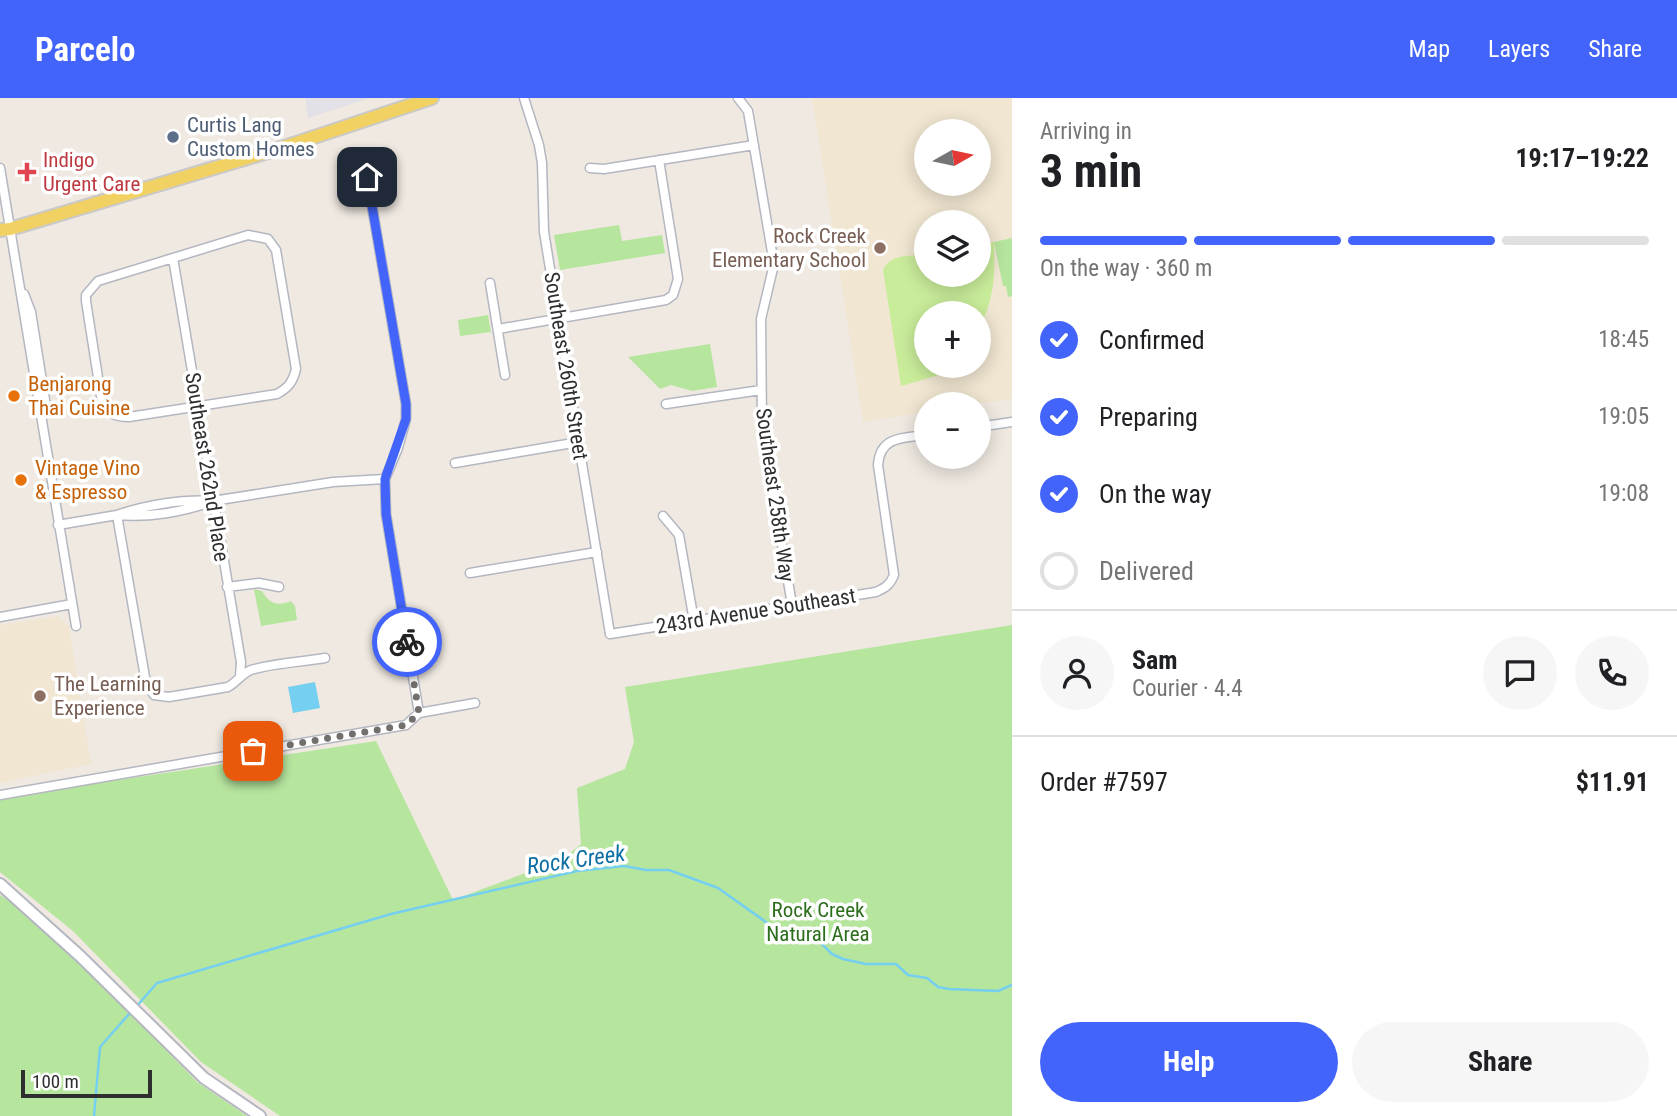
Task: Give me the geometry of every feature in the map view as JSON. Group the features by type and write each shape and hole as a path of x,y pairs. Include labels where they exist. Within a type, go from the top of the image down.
{"main road":[{"path":"3,232 275,150 432,98"}],"street":[{"name":"Southeast 260th Street","path":"524,98 540,151 544,185 544,232 610,634"},
{"name":"Southeast 258th Way","path":"738,98 748,111 774,264 761,319 762,425 792,605"},
{"path":"590,168 604,169 754,145"},
{"path":"498,329 666,300 674,292 678,279 659,160"},
{"path":"0,168 3,232 19,282 76,626"},
{"path":"367,177 406,404 406,419 385,479 386,514 419,713"},
{"path":"248,235 268,239 276,250 296,369 290,383 276,394 197,407 129,417 118,417 108,412 103,403 86,295 98,281 173,258 248,235"},
{"name":"Southeast 262nd Place","path":"173,258 241,662 240,676"},
{"path":"490,284 505,375"},
{"path":"666,404 761,390"},
{"path":"991,425 1012,422"},
{"name":"243rd Avenue Southeast","path":"610,634 876,592 891,583 894,575 878,465 879,454 884,445 896,439 914,437"},
{"path":"455,463 579,442"},
{"path":"58,525 196,500 213,501 333,482 385,479"},
{"path":"117,515 146,683 154,695 169,697 228,687 251,670 325,658"},
{"path":"663,516 679,536 694,621"},
{"path":"470,573 597,552"},
{"path":"227,587 259,583 279,587"},
{"path":"0,617 72,604"},
{"path":"0,795 406,725 419,713 475,703"},
{"path":"0,884 80,956 204,1078 260,1116"}],"shaded area":[{"path":"305,98 370,98 308,118"},
{"name":"Rock Creek Elementary School","path":"812,98 1012,98 1012,399 991,402 991,392 914,392 914,414 863,422"},
{"name":"The Learning Experience","path":"58,616 69,627 91,764 0,783 0,625"}],"green space":[{"path":"619,225 622,241 662,235 665,253 560,270 554,235"},
{"path":"1012,238 1012,296 1008,297 1006,286 1003,286 994,242"},
{"path":"994,242 994,276 990,301 914,301 914,378 929,378 901,386 883,270 886,265 896,258 914,256 914,287 991,287 991,243"},
{"path":"488,315 491,332 460,336 458,320"},
{"path":"710,344 717,387 692,391 671,385 660,389 628,357"},
{"path":"254,589 262,591 274,603 291,601 295,606 297,620 261,626"},
{"name":"Rock Creek Natural Area","path":"1012,625 1012,1116 280,1116 201,1062 73,931 0,872 0,798 376,741 453,900 563,859 581,844 577,788 625,769 634,742 625,687"},
{"path":"0,895 40,922 197,1082 247,1116 0,1116"}],"water":[{"path":"315,682 320,708 293,713 288,687"}],"waterway":[{"name":"Rock Creek","path":"136,1007 157,983 391,914 577,871 624,866 669,870 718,888 773,927 788,934 805,935 818,940 832,954 843,959 866,964 896,964 908,975 927,978 938,987 949,989 998,991 1012,985"},
{"name":"Rock Creek","path":"94,1116 100,1047 129,1014"}],"way so far":[{"path":"253,751 406,725 419,713 407,642"}],"place":[{"name":"Curtis Lang Custom Homes","path":"173,137"},
{"name":"Indigo Urgent Care","path":"27,172"},
{"name":"Rock Creek Elementary School","path":"880,248"},
{"name":"Benjarong Thai Cuisine","path":"14,396"},
{"name":"Vintage Vino & Espresso","path":"21,480"},
{"name":"The Learning Experience","path":"40,696"}],"route":[{"path":"367,177 406,404 406,419 398,448 385,479 386,514 407,642"}]}
